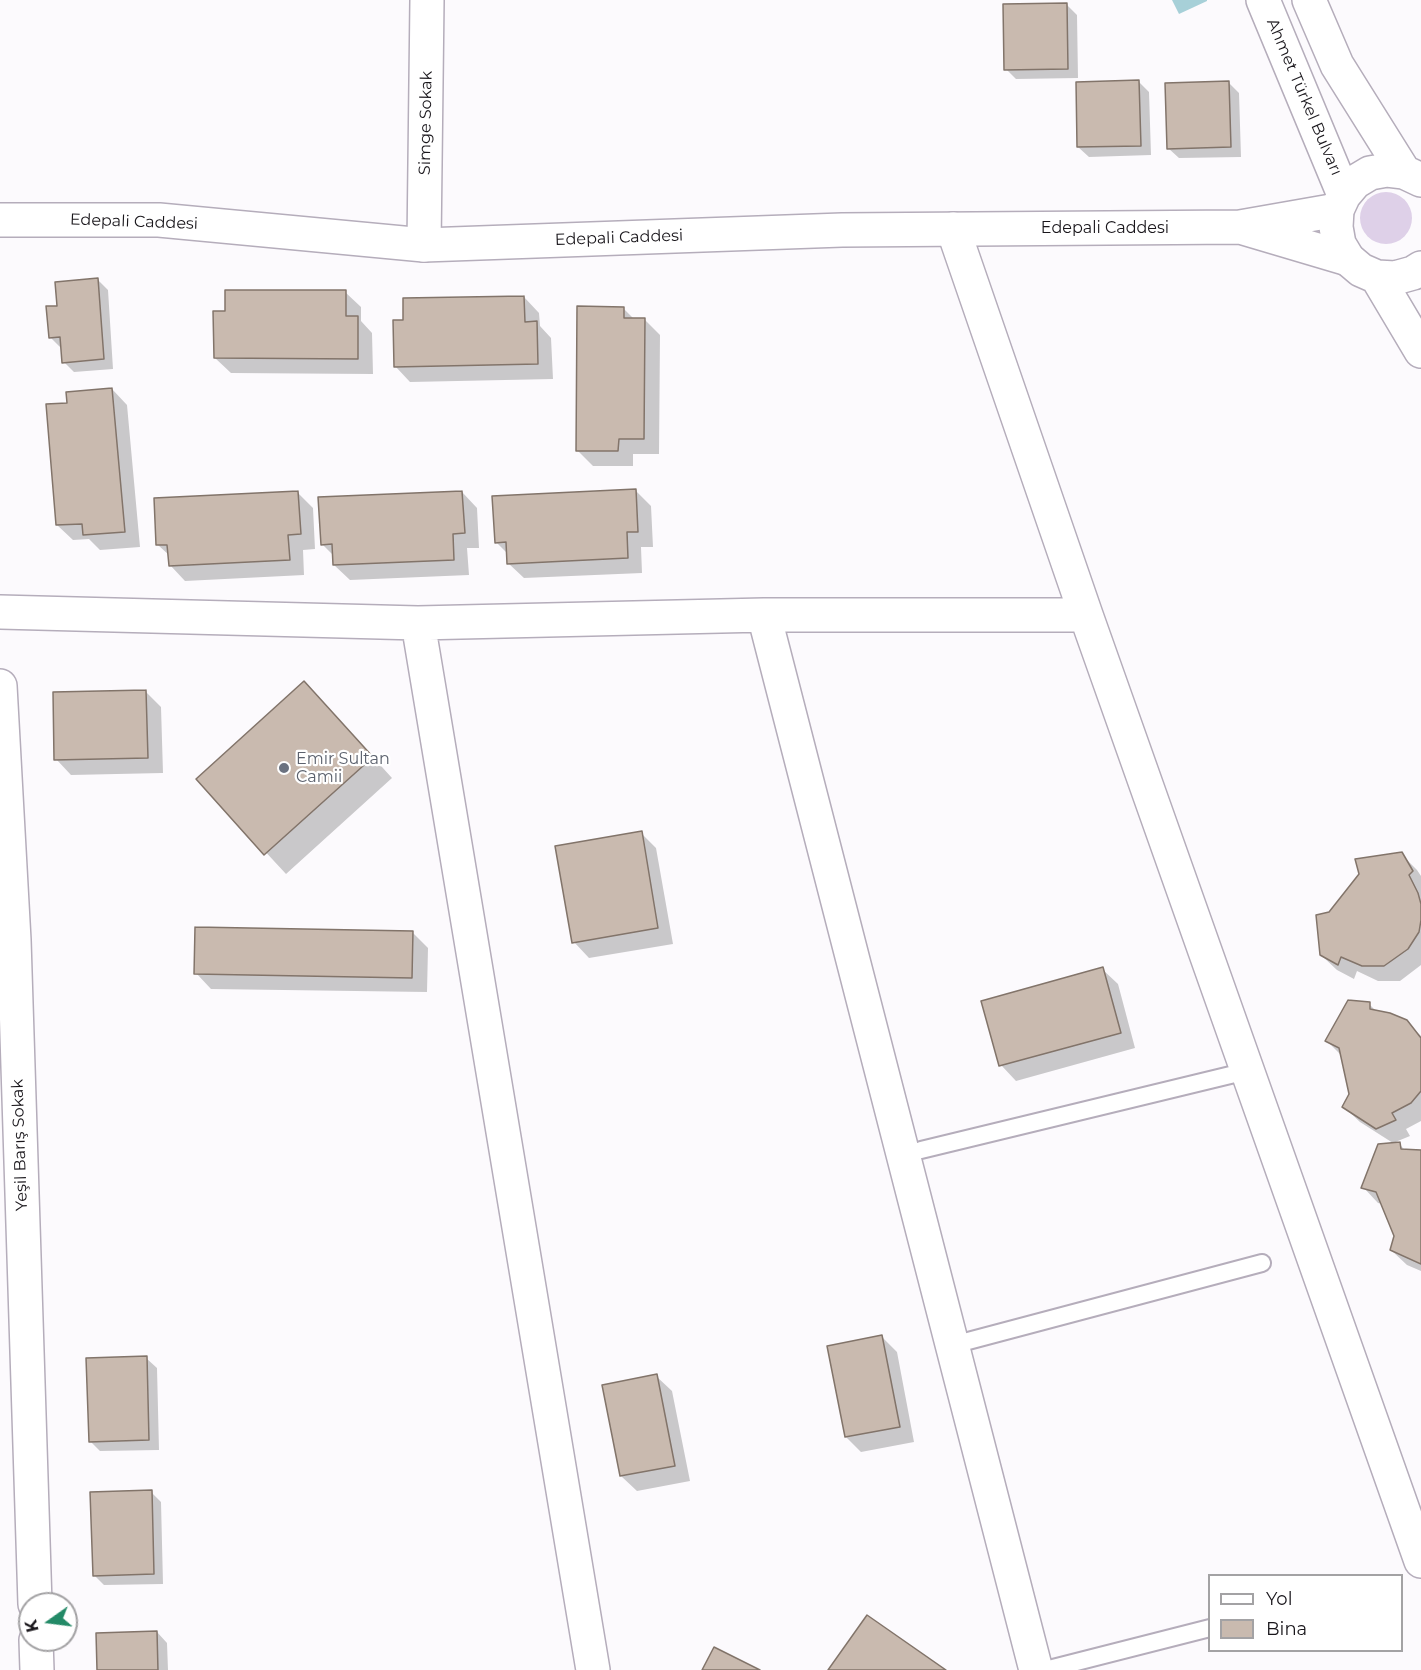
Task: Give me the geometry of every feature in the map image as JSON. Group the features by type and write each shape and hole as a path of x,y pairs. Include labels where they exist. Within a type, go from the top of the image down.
{"street":[{"name":"Simge Sokak","path":"424,245 427,0"},
{"name":"Ahmet Türkel Bulvarı","path":"1263,0 1341,203 1336,227 1340,244 1348,259"},
{"path":"1309,0 1337,65 1412,176"},
{"path":"1240,227 1341,203 1355,182 1370,173 1387,170 1412,176"},
{"name":"Edepali Caddesi","path":"0,219 159,220 424,245 842,230 1240,227"},
{"path":"1240,227 1348,259 1361,270 1377,277 1395,278 1421,268"},
{"path":"953,229 1086,615 1421,1561"},
{"path":"1377,277 1421,351"},
{"path":"0,612 418,623 764,615 1086,615"},
{"path":"764,615 1036,1670"},
{"path":"418,623 593,1670"},
{"name":"Yeşil Barış Sokak","path":"0,686 14,940 13,1382 33,1592"},
{"path":"36,1652 37,1670"}],"lane":[{"path":"921,1150 1247,1071"},
{"path":"953,1344 1262,1263"},
{"path":"1045,1670 1208,1628"}],"shaded area":[{"path":"1381,192 1391,192 1405,199 1412,218 1405,237 1391,244 1381,244 1371,240 1364,233 1360,223 1360,213 1364,203 1371,196"}],"water":[{"path":"1172,0 1207,0 1207,1 1179,14"}],"building":[{"path":"1067,3 1068,69 1004,70 1003,4"},
{"path":"1139,80 1141,146 1077,147 1076,82"},
{"path":"1229,81 1231,147 1167,149 1165,83"},
{"path":"98,278 104,359 62,363 60,337 49,338 46,306 57,306 55,282"},
{"path":"225,290 346,290 346,316 358,316 358,359 214,358 213,311 225,311"},
{"path":"524,296 525,322 537,321 538,364 394,367 393,320 403,320 403,298"},
{"path":"577,306 624,307 624,318 645,318 644,439 619,439 618,451 576,451"},
{"path":"112,388 125,532 83,535 82,524 56,525 46,404 67,403 66,392"},
{"path":"636,489 638,532 627,532 628,558 507,564 506,542 495,543 492,496"},
{"path":"298,491 301,534 288,535 290,560 169,566 167,545 156,545 154,498"},
{"path":"462,491 465,533 453,534 454,560 333,565 332,544 321,545 318,497"},
{"name":"Emir Sultan Camii","path":"304,681 373,757 264,855 196,779"},
{"path":"146,690 148,758 54,760 53,692"},
{"path":"642,831 658,928 572,943 555,846"},
{"path":"1402,852 1413,871 1409,875 1421,904 1419,932 1408,949 1384,966 1362,966 1341,957 1338,965 1320,955 1316,915 1329,912 1359,874 1355,859"},
{"path":"195,927 413,931 412,978 194,974"},
{"path":"1103,967 1121,1033 999,1066 981,1001"},
{"path":"1348,1000 1370,1002 1370,1009 1390,1013 1407,1020 1421,1038 1421,1091 1411,1103 1392,1113 1396,1120 1376,1129 1342,1107 1349,1094 1339,1048 1325,1041"},
{"path":"1400,1142 1401,1149 1421,1150 1421,1264 1390,1250 1394,1236 1376,1192 1361,1188 1378,1144"},
{"path":"882,1335 900,1427 845,1437 827,1346"},
{"path":"147,1356 149,1440 89,1442 86,1358"},
{"path":"657,1374 675,1466 620,1476 602,1385"},
{"path":"152,1490 154,1574 93,1576 90,1492"},
{"path":"867,1615 946,1670 828,1670"},
{"path":"157,1631 158,1670 97,1670 96,1633"},
{"path":"714,1647 760,1670 702,1670"}],"place":[{"name":"Emir Sultan Camii","path":"284,768"}]}
